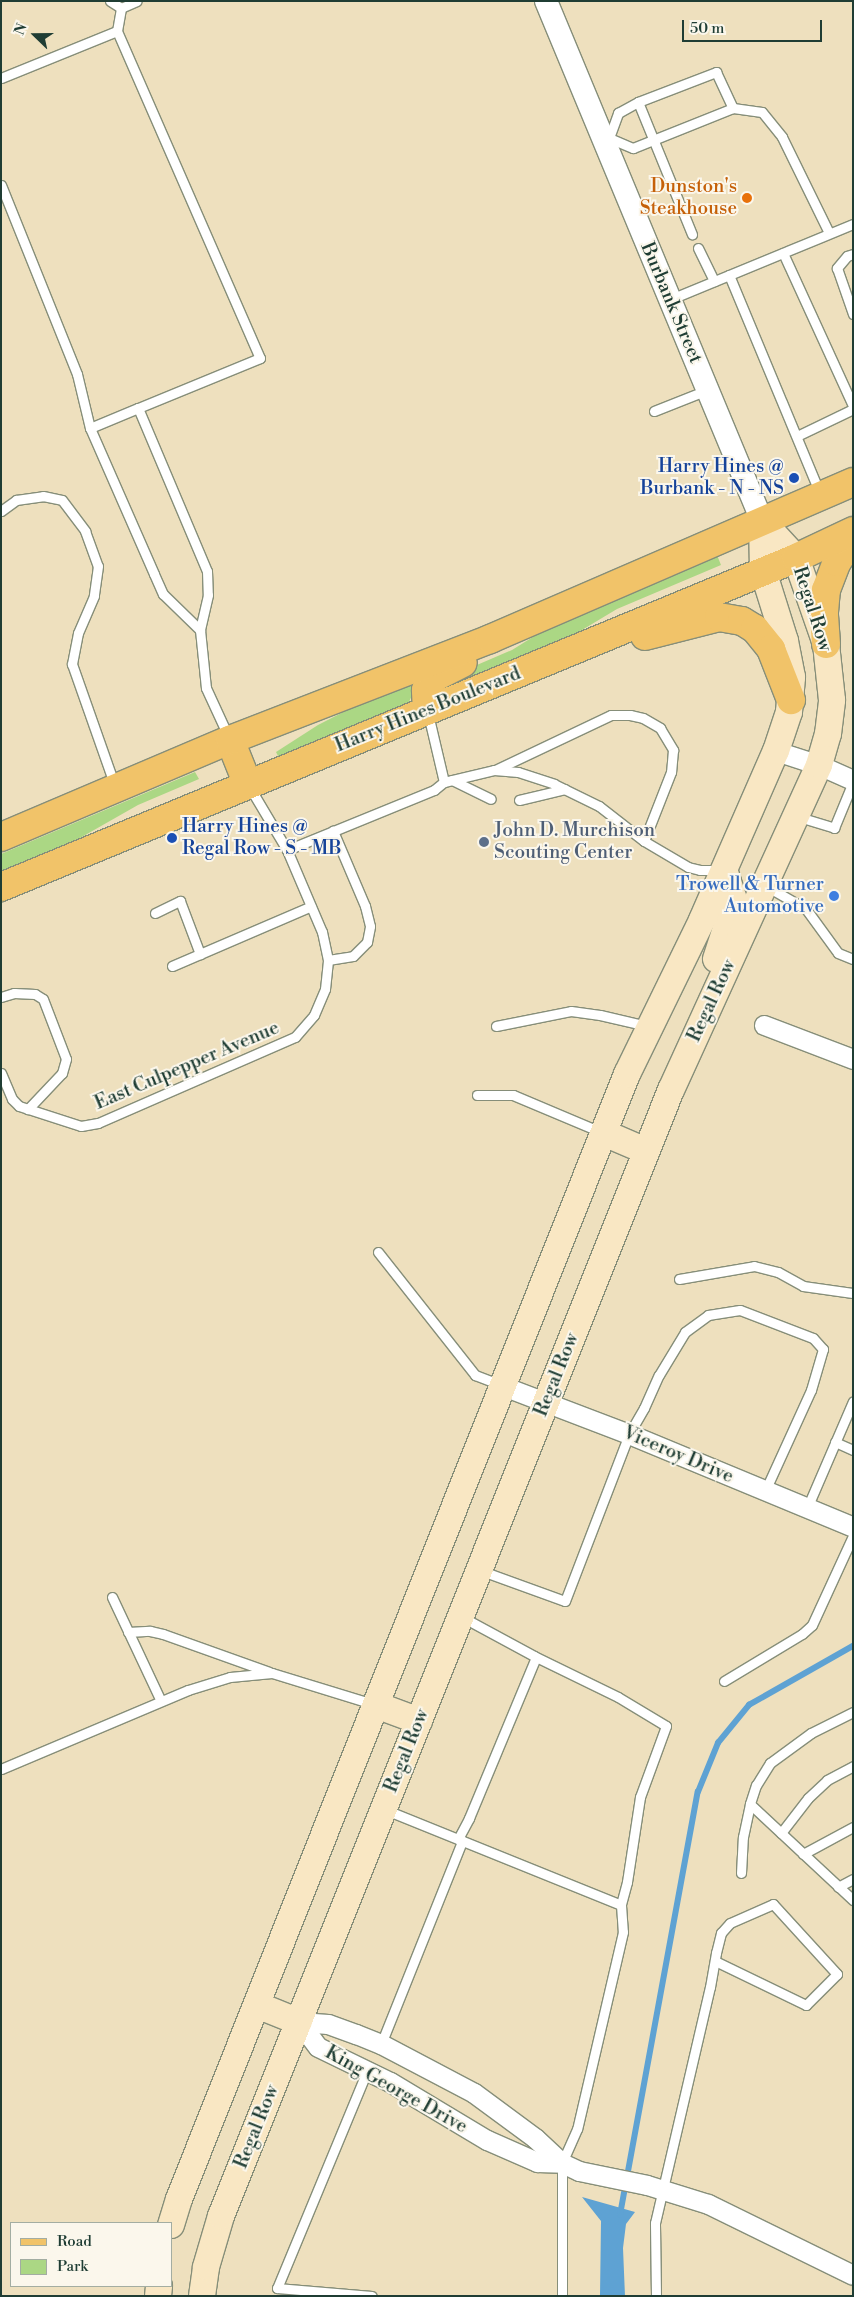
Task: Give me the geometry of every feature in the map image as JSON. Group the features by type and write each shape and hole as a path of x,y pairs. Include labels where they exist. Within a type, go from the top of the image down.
{"main road":[{"path":"1,837 230,740 490,639 853,482"},
{"name":"Regal Row","path":"202,2296 210,2250 221,2216 646,1151 671,1090 766,886 819,765 828,734 832,700 826,644 796,558 762,521"},
{"name":"Regal Row","path":"172,2222 179,2199 604,1133 649,1026 702,920 776,751 790,712 792,677 785,641 763,572 762,521"},
{"name":"Harry Hines Boulevard","path":"1,887 763,572 853,531"},
{"path":"826,644 824,612 826,590 837,562 853,538"},
{"path":"580,647 620,642 711,619 730,618 742,621 763,637 771,649 791,700"},
{"path":"427,711 426,690 435,677 474,658 490,639"},
{"path":"230,740 248,785"},
{"path":"712,1003 710,977 730,916 733,897 724,870"},
{"path":"604,1133 646,1151"},
{"path":"376,1705 419,1721"},
{"path":"257,2005 299,2022"}],"street":[{"name":"Burbank Street","path":"546,1 607,139 670,300 762,521"},
{"path":"776,751 819,765 853,781"},
{"path":"764,1026 853,1059"},
{"name":"Viceroy Drive","path":"503,1386 629,1434 853,1527"},
{"name":"King George Drive","path":"299,2022 328,2024 381,2044 474,2093 536,2138 571,2167"},
{"name":"King George Drive","path":"299,2022 318,2047 367,2071 487,2140 537,2162 571,2167 656,2188 708,2204 853,2275"}],"lane":[{"path":"110,1 121,8"},
{"path":"121,8 137,1"},
{"path":"90,428 260,358 117,31 121,8"},
{"path":"1,78 117,31"},
{"path":"733,108 716,72 638,102 618,113 607,139 633,148 733,108 762,112 782,137 829,233"},
{"path":"638,102 692,234"},
{"path":"1,185 77,374 90,428 163,594 200,630"},
{"path":"670,300 853,224"},
{"path":"698,248 714,281"},
{"path":"783,253 853,407 798,436"},
{"path":"853,254 847,256 837,268 853,314"},
{"path":"729,275 798,436 821,496"},
{"path":"654,412 707,389"},
{"path":"138,408 207,571 208,595 200,630 206,688 230,740"},
{"path":"1,510 16,500 44,496 62,500 85,531 98,566 94,596 78,633 72,664 116,788"},
{"path":"427,711 448,781"},
{"path":"287,850 434,790 448,781 494,770 611,715 630,715 643,718 660,728 673,750 671,772 644,841"},
{"path":"494,770 518,772 565,789 599,806 644,841 688,867 700,870 724,870"},
{"path":"448,781 491,799"},
{"path":"796,816 834,828 853,781"},
{"name":"East Culpepper Avenue","path":"1,1073 12,1100 19,1106 82,1126 98,1123 295,1038 314,1016 325,989 328,960 322,932 287,850 248,785"},
{"path":"519,800 565,789"},
{"path":"328,960 353,956 367,942 370,926 365,906 333,831"},
{"path":"766,886 806,909 838,953 853,959"},
{"path":"155,913 180,901 200,954"},
{"path":"172,966 311,906"},
{"path":"1,997 14,992 35,994 43,999 66,1059 62,1073 28,1109"},
{"path":"496,1026 570,1011 600,1015 649,1026"},
{"path":"477,1095 513,1094 604,1133"},
{"path":"378,1252 475,1375 503,1386"},
{"path":"679,1279 754,1266 778,1272 803,1286 853,1293"},
{"path":"479,1570 565,1601 629,1434 644,1408 659,1375 685,1332 708,1315 740,1310 813,1338 823,1349 810,1390 764,1491"},
{"path":"807,1508 853,1401"},
{"path":"835,1442 853,1450"},
{"path":"724,1681 802,1634 812,1624 853,1536"},
{"path":"112,1597 161,1701"},
{"path":"461,1617 536,1657 618,1697 666,1726 640,1797 627,1882 621,1905 623,1932 571,2167 562,2296"},
{"path":"128,1632 150,1631 163,1634 272,1673 376,1705"},
{"path":"381,2044 460,1840 536,1657"},
{"path":"1,1769 161,1701 230,1677 272,1673"},
{"path":"740,1873 743,1837 750,1804 756,1785 770,1763 811,1733 853,1712"},
{"path":"781,1833 808,1798 827,1780 853,1766"},
{"path":"750,1804 853,1900"},
{"path":"384,1810 621,1905"},
{"path":"803,1854 853,1827"},
{"path":"838,1887 853,1878"},
{"path":"656,2296 656,2188 721,1933 730,1923 773,1904 837,1974 806,2005 715,1961"},
{"path":"367,2071 277,2288 372,2296"}],"green space":[{"path":"717,555 721,565 617,609 567,639 441,691 456,674 512,650 549,627"},
{"path":"415,681 415,689 408,704 279,758 276,752 318,725 361,703"},
{"path":"195,772 199,779 138,805 80,838 1,871 1,854"}],"water":[{"path":"582,2197 635,2212 626,2224 623,2248 625,2296 600,2296 601,2221"}],"waterway":[{"path":"620,2215 698,1792 718,1743 749,1705 853,1646"}],"place":[{"name":"Dunston's Steakhouse","path":"747,198"},
{"name":"Harry Hines @ Burbank - N - NS","path":"794,478"},
{"name":"Harry Hines @ Regal Row - S - MB","path":"172,838"},
{"name":"John D. Murchison Scouting Center","path":"484,842"},
{"name":"Trowell & Turner Automotive","path":"834,896"}]}
